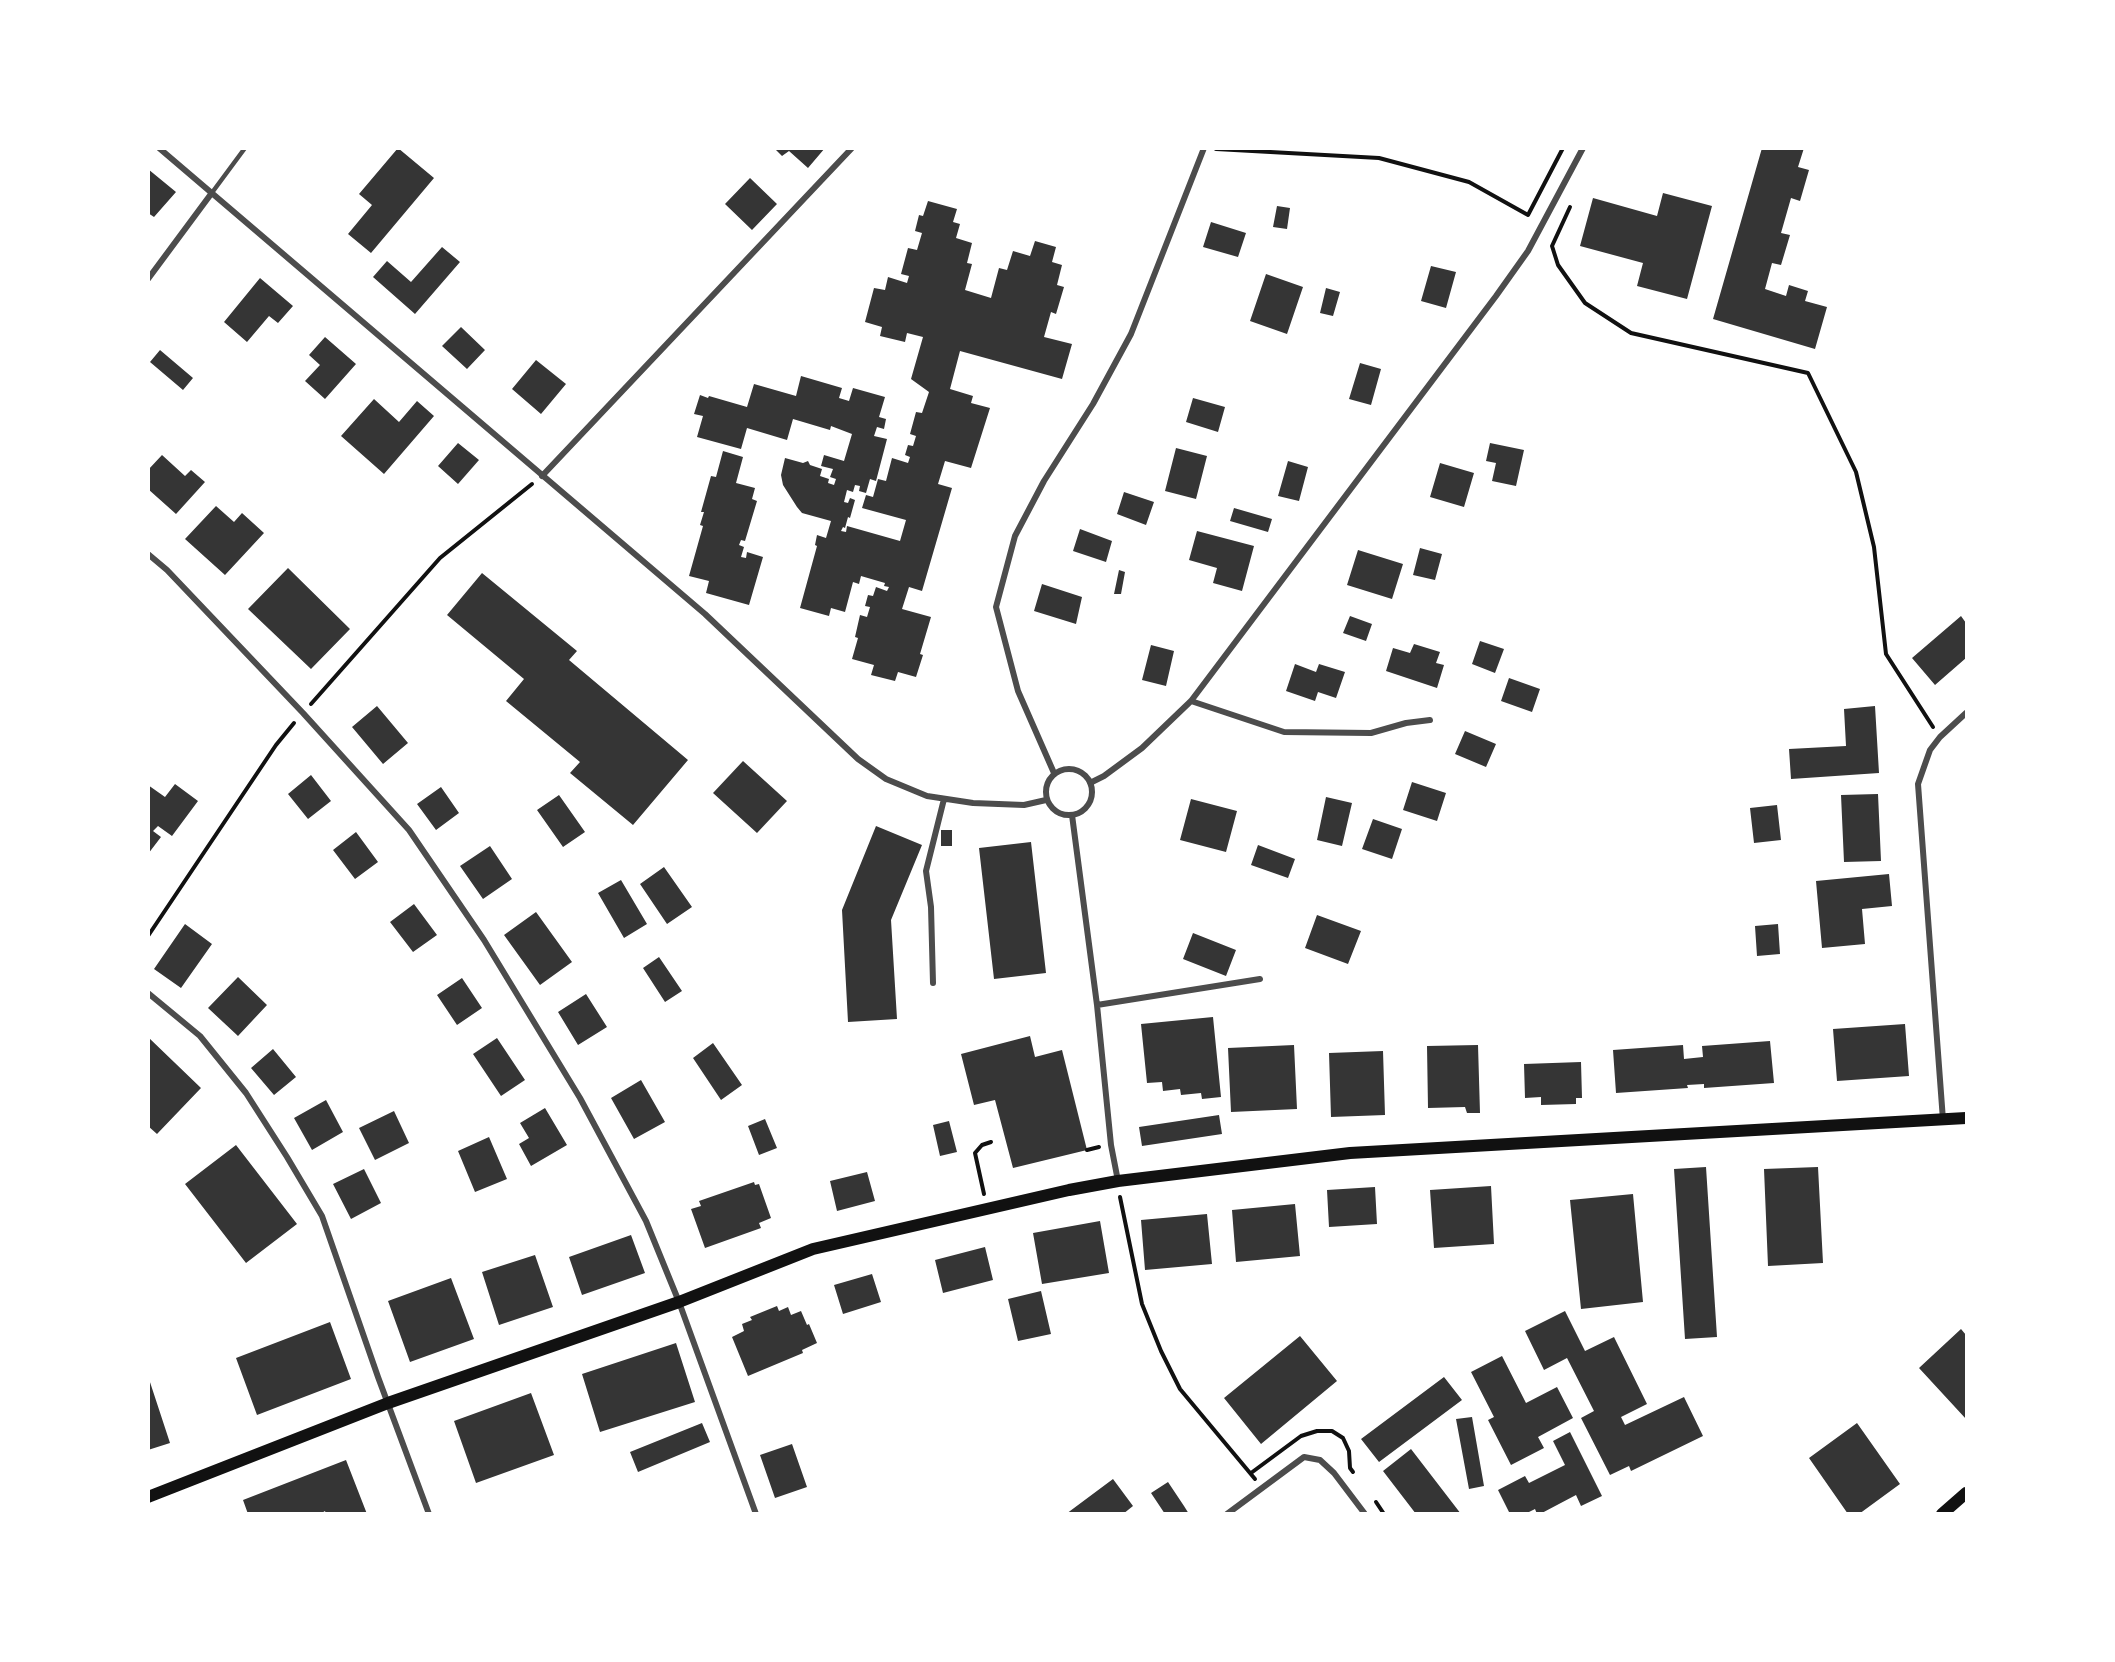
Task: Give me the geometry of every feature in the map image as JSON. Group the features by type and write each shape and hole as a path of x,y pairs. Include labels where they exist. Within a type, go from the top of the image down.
{"main road":[{"path":"148,1497 388,1403 679,1302 813,1249 1069,1190 1118,1181 1350,1154 1966,1118"},
{"path":"1942,1514 1966,1493"}],"street":[{"path":"159,148 705,614 858,759 886,779 927,796 974,803 1024,805 1046,800"},
{"path":"542,476 852,148"},
{"path":"1054,773 1018,691 996,607 1015,536 1044,481 1093,404 1131,334 1204,148"},
{"path":"1090,783 1104,776 1142,748 1191,701 1528,251 1583,148"},
{"path":"148,279 211,194"},
{"path":"148,554 167,570 303,713 409,830 484,940 580,1098 646,1221 679,1302 756,1514"},
{"path":"1191,701 1284,732 1371,733 1406,723 1430,720"},
{"path":"1943,1120 1918,784 1930,750 1940,737 1966,713"},
{"path":"1075,769 1081,772 1090,783 1092,790 1089,803 1079,813 1059,814 1046,800 1046,785 1054,773 1061,770 1075,769"},
{"path":"933,982 931,907 926,871 944,799"},
{"path":"1072,815 1097,1005 1111,1145 1118,1181"},
{"path":"1097,1005 1260,979"},
{"path":"148,993 200,1036 246,1093 322,1216 429,1514"},
{"path":"1227,1514 1304,1457 1320,1460 1334,1473 1365,1514"}],"lane":[{"path":"211,194 245,148"}],"path":[{"path":"1209,148 1379,158 1469,182 1528,215 1563,148"},
{"path":"1571,203 1552,246 1558,265 1586,303 1631,333 1808,373 1856,472 1874,547 1886,654 1940,737"},
{"path":"148,936 276,745 303,713 440,558 542,476"},
{"path":"984,1196 975,1153 982,1145 991,1142"},
{"path":"1118,1181 1143,1304 1161,1351 1180,1389 1262,1488"}],"building":[{"path":"398,148 434,178 371,253 348,234 372,205 359,194"},
{"path":"774,148 825,148 808,168 789,151 782,156"},
{"path":"1762,148 1804,148 1798,167 1809,170 1800,201 1791,198 1781,233 1790,235 1781,265 1772,263 1765,289 1786,296 1789,285 1808,291 1805,301 1827,307 1815,349 1713,319"},
{"path":"148,169 176,192 154,217 148,213"},
{"path":"750,178 777,204 752,230 725,204"},
{"path":"1663,193 1712,206 1687,299 1637,286 1643,263 1580,246 1593,198 1657,216"},
{"path":"928,201 957,209 953,222 960,224 956,238 972,243 967,263 972,264 965,290 991,298 999,268 1007,270 1013,251 1030,256 1035,241 1056,247 1052,262 1062,265 1057,285 1064,287 1056,314 1051,312 1044,337 1072,344 1062,379 960,351 950,389 973,396 971,403 990,408 971,468 945,461 938,484 952,488 922,591 909,587 902,609 931,617 920,654 923,655 916,677 898,672 895,681 871,675 874,665 852,659 858,638 855,637 860,615 867,617 870,607 865,606 868,595 873,596 876,587 887,591 889,587 884,586 885,583 861,576 859,584 853,582 845,612 831,608 829,616 800,608 817,546 815,545 817,535 826,538 831,521 802,513 797,507 783,485 781,475 785,458 803,463 808,461 810,465 822,469 820,476 829,479 828,483 834,485 836,479 830,477 833,469 821,466 824,455 844,461 852,434 831,426 830,430 793,419 787,440 747,428 741,449 697,437 703,416 694,414 700,395 747,407 754,384 796,396 801,376 842,388 839,398 849,401 853,388 885,397 879,417 886,419 884,429 877,427 874,436 887,439 876,481 870,479 866,493 859,491 860,486 855,485 853,492 847,490 844,502 848,503 850,498 855,500 850,518 848,517 845,528 843,527 841,531 846,532 847,526 900,541 906,520 862,508 866,495 873,497 878,479 886,481 892,458 908,463 910,457 905,455 908,445 913,446 916,436 910,434 916,412 922,413 929,392 911,379 923,337 907,333 905,342 880,336 882,327 865,322 874,288 885,290 888,277 907,283 909,276 901,274 908,248 917,250 922,233 915,231 919,215 923,216"},
{"path":"1277,206 1290,208 1287,229 1273,227"},
{"path":"1211,222 1246,233 1238,257 1203,247"},
{"path":"442,247 460,262 415,314 373,277 387,261 411,282"},
{"path":"1431,266 1456,272 1446,308 1421,301"},
{"path":"1266,274 1303,287 1287,334 1250,321"},
{"path":"260,278 293,306 278,323 269,316 247,342 224,322"},
{"path":"1326,288 1340,292 1333,316 1320,313"},
{"path":"461,327 485,350 467,369 442,346"},
{"path":"325,337 356,364 325,399 305,381 320,365 309,355"},
{"path":"160,350 193,378 183,390 150,362"},
{"path":"536,360 566,384 541,414 512,389"},
{"path":"1360,363 1381,369 1371,405 1349,399"},
{"path":"1193,398 1225,407 1218,432 1186,422"},
{"path":"374,399 399,422 417,401 434,416 384,474 341,436"},
{"path":"458,443 479,460 458,484 438,466"},
{"path":"1490,443 1524,450 1516,486 1492,481 1496,463 1486,461"},
{"path":"1176,448 1207,456 1196,499 1165,491"},
{"path":"723,451 743,457 736,483 755,488 752,499 757,501 745,541 741,540 739,545 744,547 741,557 746,558 747,552 763,557 749,605 706,593 709,581 689,576 703,526 700,525 704,512 701,512 711,476 716,477"},
{"path":"162,455 185,476 191,470 205,482 176,514 148,489 148,470"},
{"path":"1288,461 1308,467 1299,501 1278,496"},
{"path":"1440,463 1474,473 1464,507 1430,497"},
{"path":"1124,492 1154,502 1146,525 1117,514"},
{"path":"216,506 234,522 242,513 264,533 225,575 185,539"},
{"path":"1234,508 1272,519 1268,532 1230,521"},
{"path":"1080,529 1112,541 1106,562 1073,551"},
{"path":"1197,531 1254,546 1242,591 1213,583 1217,568 1189,560"},
{"path":"1420,548 1442,554 1435,580 1413,575"},
{"path":"1358,550 1403,564 1392,599 1347,585"},
{"path":"288,568 350,629 311,669 248,609"},
{"path":"1119,570 1125,572 1121,594 1114,594"},
{"path":"482,573 577,651 569,660 688,760 633,825 570,773 580,762 506,701 524,679 447,615"},
{"path":"1042,584 1082,597 1076,624 1034,611"},
{"path":"1350,616 1372,624 1366,641 1343,633"},
{"path":"1961,616 1966,623 1966,658 1935,685 1912,658"},
{"path":"1480,641 1504,649 1495,673 1472,664"},
{"path":"1414,644 1440,652 1436,663 1444,665 1437,688 1386,671 1393,648 1410,653"},
{"path":"1151,645 1174,651 1166,686 1142,680"},
{"path":"1295,664 1316,672 1319,664 1345,672 1336,698 1318,692 1315,701 1286,691"},
{"path":"1509,678 1540,689 1532,712 1501,701"},
{"path":"377,706 408,743 383,764 352,727"},
{"path":"1875,706 1879,773 1791,779 1789,749 1846,746 1844,709"},
{"path":"1465,731 1496,744 1486,767 1455,754"},
{"path":"743,761 787,801 757,833 713,793"},
{"path":"311,775 331,801 308,819 288,794"},
{"path":"1412,782 1446,793 1437,821 1403,810"},
{"path":"175,784 198,801 172,836 158,826 153,831 161,837 148,854 148,785 165,797"},
{"path":"441,787 459,813 436,830 417,804"},
{"path":"1878,794 1881,861 1844,862 1841,795"},
{"path":"559,795 585,832 563,847 537,810"},
{"path":"1326,797 1352,803 1342,846 1317,840"},
{"path":"1191,799 1237,811 1226,852 1180,840"},
{"path":"1777,805 1781,840 1754,843 1750,808"},
{"path":"1373,819 1402,829 1392,859 1362,849"},
{"path":"876,826 922,845 891,920 897,1019 848,1022 842,910"},
{"path":"941,830 952,830 952,846 941,846"},
{"path":"356,832 378,862 355,879 333,850"},
{"path":"1031,842 1046,973 994,979 979,848"},
{"path":"1258,845 1295,859 1288,878 1251,865"},
{"path":"490,846 512,879 483,899 460,866"},
{"path":"664,867 692,907 667,924 640,884"},
{"path":"1889,874 1892,906 1862,909 1865,944 1822,948 1816,881"},
{"path":"621,880 647,924 624,938 598,893"},
{"path":"414,904 437,935 413,952 390,922"},
{"path":"536,912 572,962 540,985 504,935"},
{"path":"1317,915 1361,931 1348,964 1305,948"},
{"path":"185,924 212,944 181,988 154,969"},
{"path":"1778,924 1780,954 1757,956 1755,926"},
{"path":"1193,933 1236,950 1226,976 1183,959"},
{"path":"659,957 682,991 665,1002 643,968"},
{"path":"238,977 267,1005 238,1036 208,1008"},
{"path":"462,978 482,1008 457,1025 437,995"},
{"path":"586,994 607,1027 578,1045 558,1012"},
{"path":"1213,1017 1221,1097 1202,1099 1201,1093 1181,1095 1180,1089 1163,1091 1162,1082 1147,1083 1141,1024"},
{"path":"1905,1024 1909,1076 1837,1081 1833,1029"},
{"path":"1030,1036 1035,1057 1062,1050 1087,1150 1013,1168 995,1100 974,1105 961,1054"},
{"path":"148,1037 201,1088 157,1134 148,1126"},
{"path":"497,1038 525,1080 501,1096 473,1054"},
{"path":"1770,1041 1774,1083 1704,1088 1704,1084 1687,1085 1688,1088 1616,1093 1613,1050 1683,1045 1684,1059 1703,1057 1702,1046"},
{"path":"713,1043 742,1085 721,1100 693,1058"},
{"path":"1294,1045 1297,1109 1231,1112 1228,1048"},
{"path":"1478,1045 1480,1113 1467,1113 1465,1107 1428,1108 1427,1046"},
{"path":"273,1049 296,1077 274,1095 251,1068"},
{"path":"1383,1051 1385,1115 1331,1117 1329,1053"},
{"path":"1581,1062 1582,1098 1576,1098 1576,1104 1541,1105 1541,1097 1525,1098 1524,1064"},
{"path":"641,1080 665,1122 634,1139 611,1098"},
{"path":"326,1100 343,1132 312,1150 294,1118"},
{"path":"545,1108 567,1145 531,1166 519,1144 529,1138 520,1123"},
{"path":"394,1111 409,1143 375,1160 359,1128"},
{"path":"1219,1115 1222,1134 1142,1146 1139,1127"},
{"path":"765,1119 777,1148 759,1155 748,1126"},
{"path":"949,1121 957,1152 940,1156 933,1125"},
{"path":"489,1137 507,1179 475,1192 458,1151"},
{"path":"236,1145 297,1224 246,1263 185,1184"},
{"path":"1706,1167 1717,1337 1685,1339 1674,1169"},
{"path":"1818,1167 1823,1263 1768,1266 1764,1169"},
{"path":"364,1169 381,1203 351,1219 333,1184"},
{"path":"867,1172 875,1201 837,1211 830,1181"},
{"path":"754,1182 755,1185 759,1184 771,1218 759,1223 761,1228 705,1248 691,1209 701,1206 699,1201"},
{"path":"1491,1186 1494,1244 1434,1248 1430,1190"},
{"path":"1375,1187 1377,1224 1329,1227 1327,1190"},
{"path":"1633,1194 1643,1302 1581,1309 1570,1200"},
{"path":"1295,1204 1300,1256 1236,1262 1232,1210"},
{"path":"1207,1214 1212,1264 1145,1270 1141,1220"},
{"path":"1100,1221 1109,1273 1042,1284 1033,1233"},
{"path":"631,1235 645,1273 582,1295 569,1257"},
{"path":"985,1247 993,1280 943,1293 935,1260"},
{"path":"535,1255 553,1307 499,1325 482,1272"},
{"path":"872,1274 881,1302 843,1314 834,1285"},
{"path":"451,1278 474,1339 410,1362 388,1301"},
{"path":"1041,1291 1051,1334 1018,1341 1008,1299"},
{"path":"777,1306 779,1311 788,1307 791,1315 801,1311 817,1343 802,1350 803,1353 748,1376 732,1337 744,1331 742,1324 752,1320 750,1317"},
{"path":"1565,1311 1585,1351 1614,1337 1647,1404 1621,1417 1625,1425 1684,1397 1703,1436 1631,1471 1629,1466 1610,1475 1581,1418 1594,1411 1567,1358 1544,1370 1525,1331"},
{"path":"330,1322 351,1379 257,1415 236,1358"},
{"path":"1961,1329 1966,1335 1966,1419 1919,1368"},
{"path":"1300,1336 1337,1381 1261,1444 1224,1398"},
{"path":"676,1343 695,1402 600,1432 582,1374"},
{"path":"1502,1356 1526,1403 1557,1387 1573,1418 1538,1437 1544,1448 1511,1465 1488,1420 1494,1417 1471,1372"},
{"path":"148,1376 170,1443 148,1450"},
{"path":"1444,1377 1462,1400 1379,1462 1361,1439"},
{"path":"531,1393 554,1455 476,1483 454,1421"},
{"path":"1472,1417 1484,1486 1469,1489 1456,1419"},
{"path":"702,1423 710,1442 638,1472 630,1452"},
{"path":"1857,1423 1900,1484 1859,1514 1848,1514 1809,1458"},
{"path":"1570,1432 1602,1496 1581,1506 1576,1495 1540,1514 1537,1514 1535,1509 1525,1514 1510,1514 1498,1490 1525,1476 1529,1483 1565,1465 1553,1441"},
{"path":"792,1444 807,1487 775,1498 760,1455"},
{"path":"1411,1449 1461,1514 1416,1514 1383,1471"},
{"path":"346,1460 367,1514 326,1514 325,1511 320,1514 248,1514 243,1500"},
{"path":"1113,1479 1133,1506 1123,1514 1066,1514"},
{"path":"1168,1482 1189,1514 1165,1514 1151,1493"}]}
